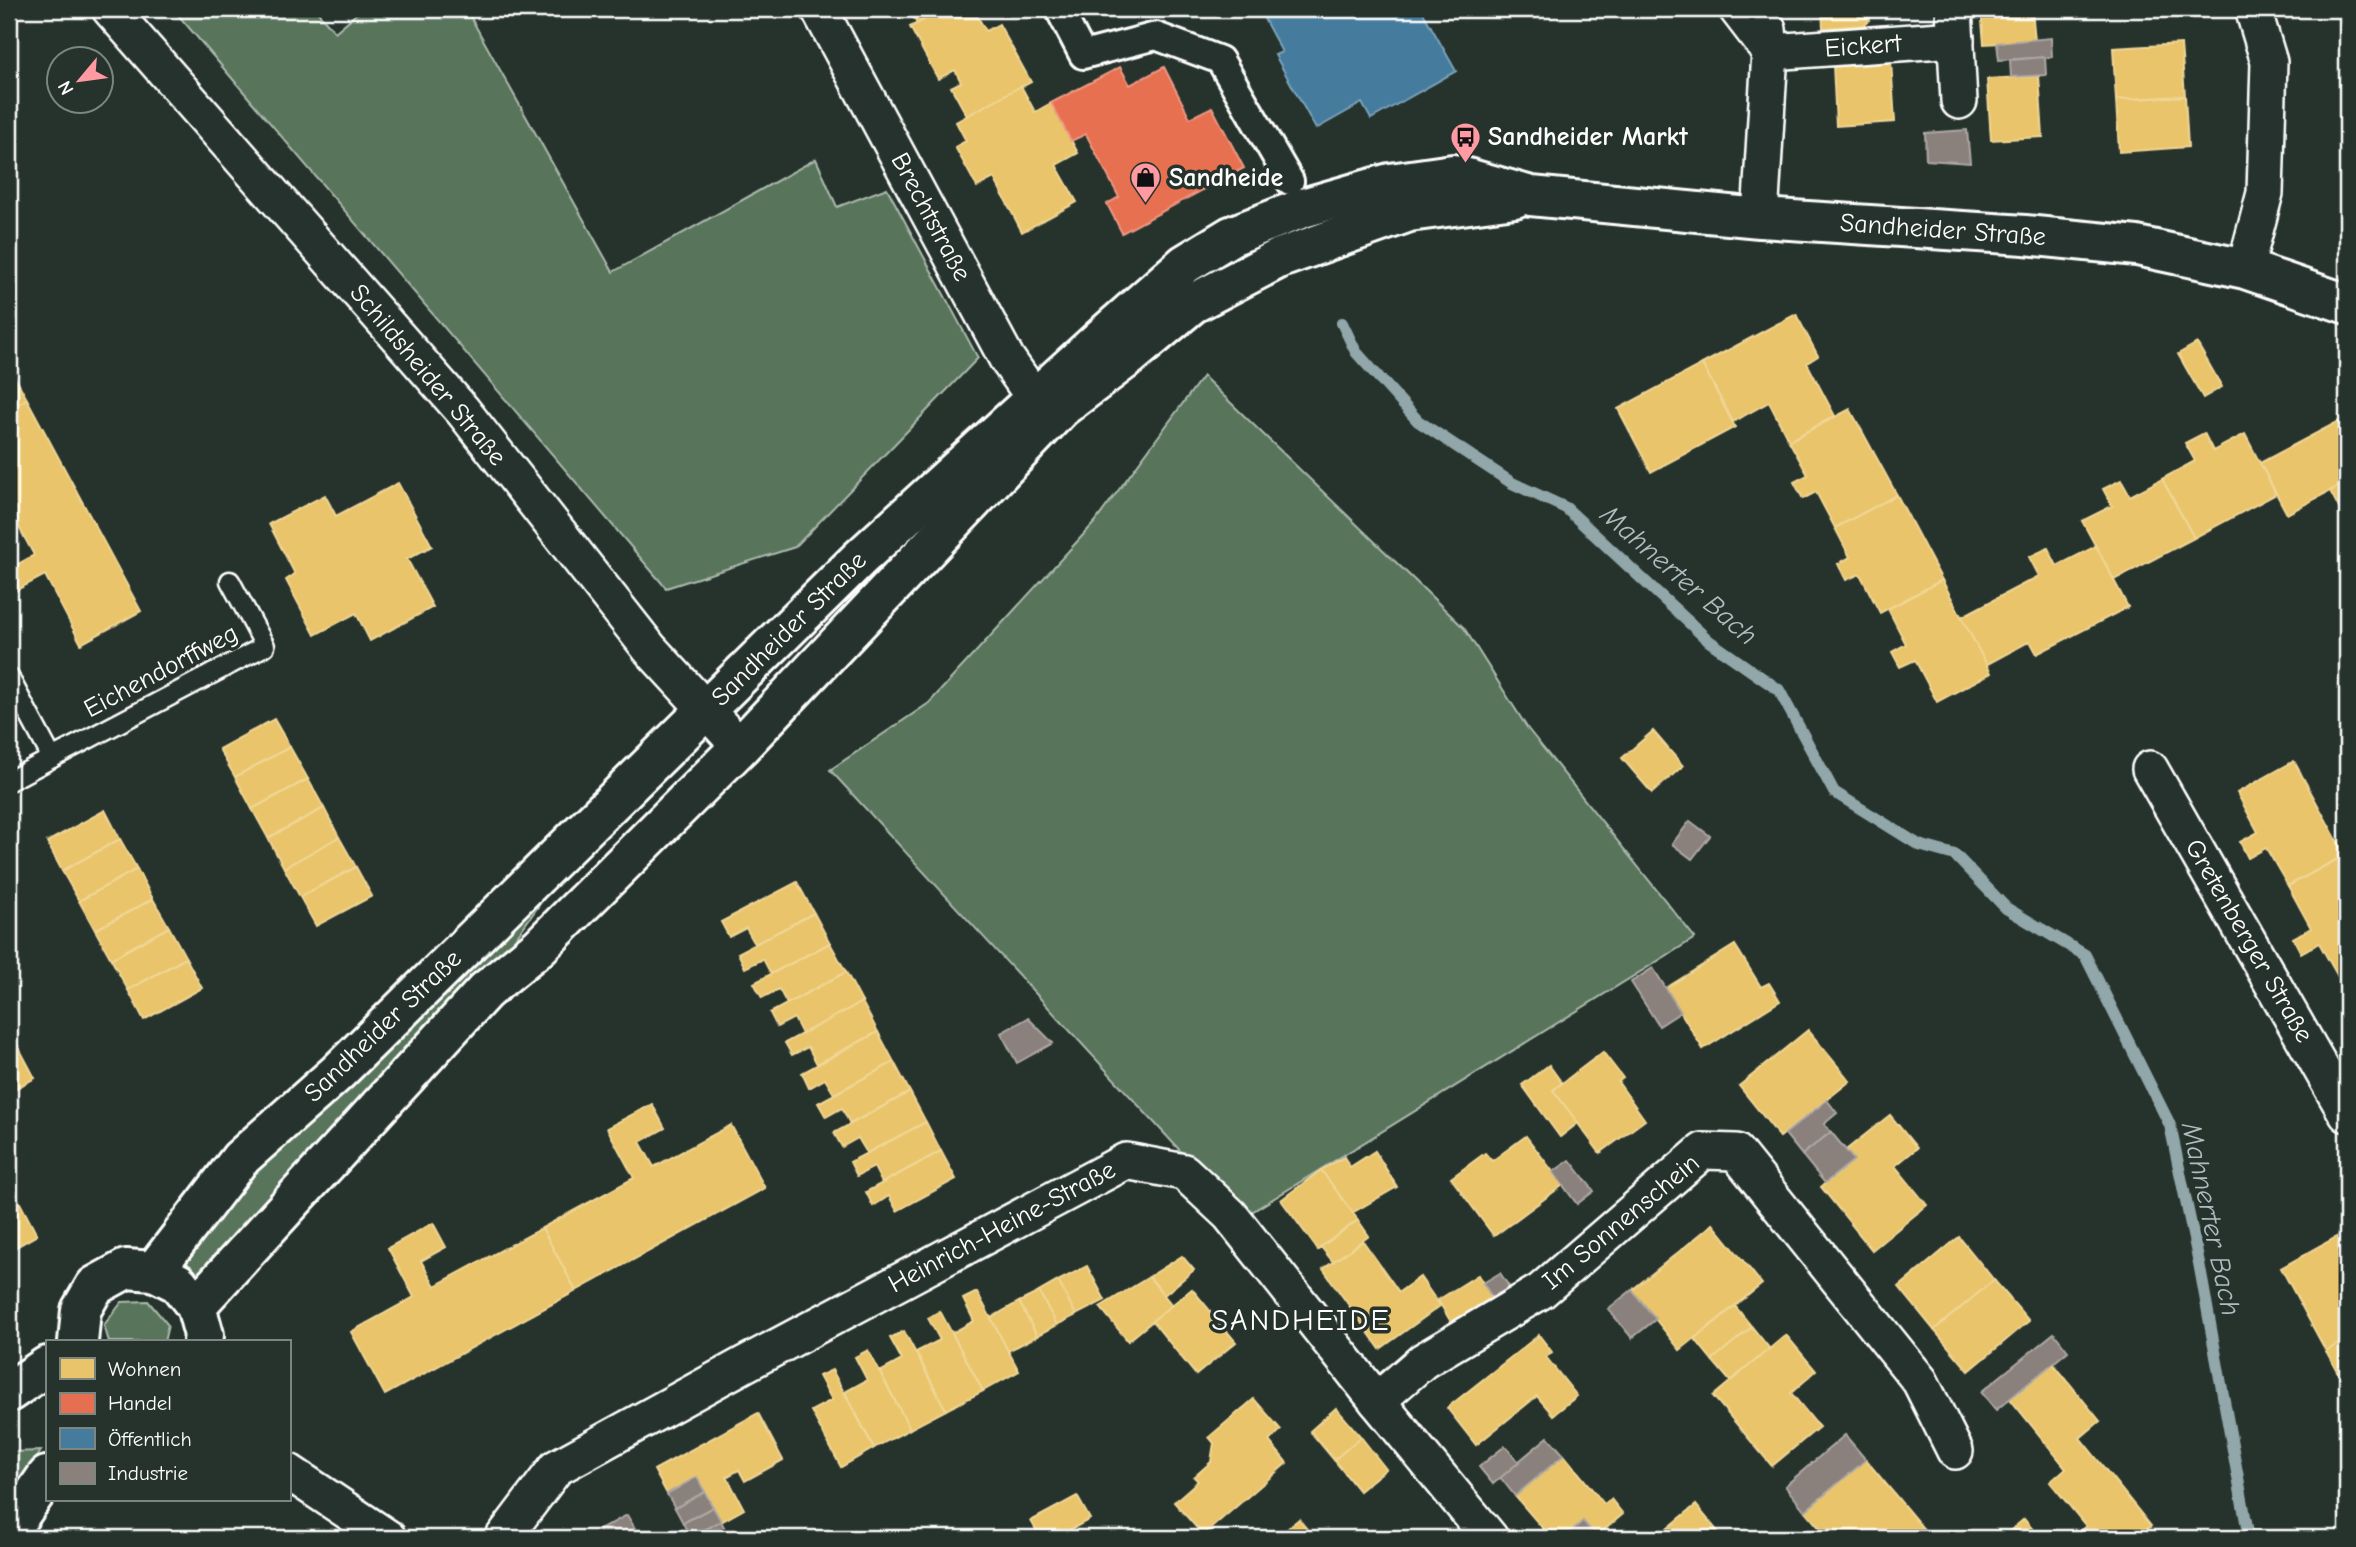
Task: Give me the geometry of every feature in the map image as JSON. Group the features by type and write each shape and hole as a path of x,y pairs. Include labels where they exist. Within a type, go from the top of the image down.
{"street":[{"name":"Schildsheider Straße","path":"110,9 463,411 650,649 740,747"},
{"name":"Brechtstraße","path":"819,9 1007,359 1048,403"},
{"path":"1059,9 1083,55 1156,36 1220,60 1290,181"},
{"path":"1737,9 1770,52"},
{"path":"1760,218 1770,52 1766,9"},
{"path":"2245,269 2264,193 2269,62 2253,9"},
{"path":"1955,24 1959,101"},
{"name":"Eickert","path":"1770,52 1955,24"},
{"name":"Sandheider Straße","path":"199,1324 485,992 539,947 740,747 1048,403 1185,264 1231,236 1303,208 1390,183 1453,174 1531,196 1760,218 2025,235 2137,246 2245,269 2347,304"},
{"name":"Sandheider Straße","path":"153,1271 240,1159 337,1073 860,558 1048,403"},
{"name":"Gretenberger Straße","path":"2150,769 2347,1114"},
{"name":"Im Sonnenschein","path":"1377,1401 1423,1362 1541,1291 1703,1151 1736,1153 1920,1381 1955,1451"},
{"name":"Heinrich-Heine-Straße","path":"503,1538 556,1468 757,1357 1126,1161 1184,1172 1230,1216 1490,1538"},
{"path":"78,1340 81,1310 95,1286 126,1269 153,1271 178,1283 199,1324"},
{"path":"9,1392 46,1367"},
{"path":"290,1473 388,1538"},
{"path":"9,1531 46,1477"}],"lane":[{"name":"Eichendorffweg","path":"9,781 265,646 230,581"},
{"path":"9,677 52,758"}],"green space":[{"path":"173,9 315,9 335,32 362,9 466,9 613,272 816,159 837,207 887,188 978,358 795,547 666,588"},
{"path":"1203,376 1464,628 1528,729 1695,938 1242,1218 830,770 929,703 1095,522"},
{"path":"565,869 509,947 198,1282 178,1265 249,1167"},
{"path":"148,1301 168,1325 164,1340 108,1340 104,1325 122,1302"},
{"path":"41,1451 9,1496 9,1452"}],"building: Wohnen":[{"path":"909,9 945,9 917,24"},
{"path":"945,9 973,9 986,31 999,24 1031,82 967,116 951,87 961,82 955,70 938,79 910,27"},
{"path":"1822,9 1869,9 1870,19 1865,25 1823,28"},
{"path":"1981,9 2032,9 2035,41 1984,44"},
{"path":"2181,44 2185,96 2116,100 2113,48"},
{"path":"1891,61 1895,122 1836,126 1833,64"},
{"path":"2039,76 2043,137 1991,140 1987,79"},
{"path":"1021,86 1035,112 1051,103 1078,153 1056,165 1077,202 1022,232 994,178 977,187 955,147 966,141 956,122"},
{"path":"2185,96 2188,147 2119,152 2116,100"},
{"path":"1796,314 1818,356 1807,363 1835,416 1789,441 1769,402 1733,422 1702,364"},
{"path":"2197,343 2222,387 2203,398 2178,354"},
{"path":"1702,364 1735,427 1651,472 1618,409"},
{"path":"9,366 27,399 9,409"},
{"path":"27,399 141,611 81,644 45,575 9,594 9,569 34,555 9,509 9,409"},
{"path":"1850,409 1897,495 1835,528 1816,492 1803,499 1794,482 1808,475 1789,441"},
{"path":"2347,417 2347,482 2287,514 2260,463"},
{"path":"2204,433 2213,451 2245,434 2276,494 2194,538 2162,479 2195,461 2185,443"},
{"path":"2162,479 2194,538 2114,580 2082,521 2112,506 2103,489 2121,480 2130,496"},
{"path":"2347,482 2347,523 2330,491"},
{"path":"398,483 432,546 407,559 433,607 370,641 356,613 315,635 286,580 295,574 269,524 325,495 336,516"},
{"path":"1897,495 1942,580 1880,613 1860,574 1846,580 1838,564 1850,557 1835,528"},
{"path":"2096,546 2128,607 2037,654 2030,641 1986,665 1961,617 2039,576 2029,557 2048,548 2057,566"},
{"path":"1942,580 1991,673 1937,702 1915,660 1900,667 1892,652 1906,644 1888,609"},
{"path":"274,719 290,747 235,777 219,749"},
{"path":"1653,731 1683,766 1652,793 1622,758"},
{"path":"290,747 308,779 252,809 235,777"},
{"path":"2294,761 2345,855 2288,886 2266,848 2248,858 2240,842 2258,832 2237,793"},
{"path":"308,779 324,808 268,838 252,809"},
{"path":"324,808 339,837 284,868 268,838"},
{"path":"105,810 120,839 62,871 47,842"},
{"path":"339,837 356,867 300,897 284,868"},
{"path":"120,839 137,869 79,901 62,871"},
{"path":"2345,855 2347,979 2341,982 2319,943 2301,953 2293,938 2311,928 2288,886"},
{"path":"356,867 372,896 316,926 300,897"},
{"path":"137,869 153,899 95,930 79,901"},
{"path":"797,882 814,913 755,944 746,928 729,937 721,922"},
{"path":"153,899 169,927 111,959 95,930"},
{"path":"814,913 830,943 771,974 763,959 745,968 738,953"},
{"path":"169,927 186,958 128,990 111,959"},
{"path":"830,943 846,972 787,1004 779,989 762,998 754,983"},
{"path":"1735,945 1761,987 1769,983 1780,1001 1703,1049 1666,988"},
{"path":"186,958 202,988 144,1020 128,990"},
{"path":"846,972 862,1002 802,1034 794,1018 777,1027 770,1013"},
{"path":"862,1002 878,1032 817,1064 808,1047 792,1055 785,1043"},
{"path":"9,1030 19,1048 9,1054"},
{"path":"1808,1030 1850,1081 1780,1137 1739,1086"},
{"path":"878,1032 894,1062 834,1094 825,1079 809,1088 802,1073"},
{"path":"19,1048 35,1078 9,1092 9,1054"},
{"path":"1603,1052 1623,1078 1618,1082 1645,1120 1600,1153 1553,1090"},
{"path":"894,1062 910,1092 850,1124 842,1108 826,1117 818,1103"},
{"path":"1549,1065 1562,1083 1553,1090 1578,1123 1560,1137 1522,1085"},
{"path":"910,1092 926,1122 867,1153 858,1138 842,1147 834,1133"},
{"path":"652,1104 665,1128 640,1142 654,1167 731,1125 765,1188 576,1291 542,1228 634,1178 607,1128"},
{"path":"1890,1115 1917,1148 1895,1166 1927,1205 1872,1250 1821,1187 1854,1160 1846,1150"},
{"path":"926,1122 941,1151 882,1183 874,1167 857,1176 850,1162"},
{"path":"1526,1136 1563,1185 1494,1236 1451,1178 1485,1153 1492,1161"},
{"path":"941,1151 956,1179 897,1211 889,1196 873,1206 866,1192"},
{"path":"1375,1151 1397,1187 1352,1213 1321,1170 1344,1157 1350,1167"},
{"path":"1321,1170 1358,1220 1318,1250 1281,1200"},
{"path":"9,1182 37,1235 9,1251"},
{"path":"1358,1220 1369,1236 1333,1262 1321,1247"},
{"path":"433,1223 446,1247 421,1261 435,1286 542,1228 576,1291 385,1395 351,1332 414,1297 388,1248"},
{"path":"1713,1224 1762,1284 1680,1350 1632,1290"},
{"path":"2342,1234 2347,1244 2347,1339 2326,1351 2281,1268"},
{"path":"1959,1237 1994,1280 1934,1330 1899,1287"},
{"path":"1363,1241 1399,1292 1420,1277 1440,1306 1380,1349 1323,1269"},
{"path":"1182,1256 1194,1270 1164,1295 1149,1277"},
{"path":"1087,1266 1105,1300 1076,1315 1058,1281"},
{"path":"1478,1275 1495,1302 1454,1327 1438,1300"},
{"path":"1149,1277 1172,1305 1128,1341 1100,1307"},
{"path":"1994,1280 2029,1321 1969,1371 1934,1330"},
{"path":"1058,1281 1076,1315 1057,1325 1039,1292"},
{"path":"1192,1289 1236,1342 1196,1375 1152,1321"},
{"path":"977,1292 1019,1371 983,1391 952,1333 974,1321 963,1299"},
{"path":"1039,1292 1057,1325 1037,1336 1019,1302"},
{"path":"1019,1302 1037,1336 1008,1351 991,1318"},
{"path":"1735,1306 1752,1327 1712,1360 1695,1339"},
{"path":"940,1311 983,1391 946,1410 916,1352 940,1340 928,1318"},
{"path":"1752,1327 1770,1349 1730,1381 1712,1360"},
{"path":"904,1331 946,1410 910,1429 880,1372 902,1360 890,1338"},
{"path":"1539,1335 1552,1352 1546,1357 1577,1396 1553,1415 1537,1396 1476,1445 1447,1408"},
{"path":"1786,1335 1816,1371 1791,1393 1819,1427 1772,1466 1713,1396"},
{"path":"2347,1339 2347,1389 2326,1351"},
{"path":"868,1350 910,1429 874,1448 845,1392 867,1380 855,1357"},
{"path":"2053,1363 2100,1421 2080,1438 2151,1526 2136,1538 2071,1538 2086,1526 2050,1482 2066,1468 2010,1399"},
{"path":"832,1370 874,1448 841,1467 811,1411 832,1400 819,1376"},
{"path":"1254,1399 1281,1430 1269,1441 1287,1463 1203,1535 1174,1502 1198,1481 1194,1477 1211,1462 1214,1443 1209,1437"},
{"path":"1336,1408 1361,1437 1334,1460 1310,1431"},
{"path":"758,1413 783,1460 745,1481 739,1470 727,1477 744,1509 721,1522 697,1477 667,1494 654,1470"},
{"path":"1361,1437 1386,1469 1359,1491 1334,1460"},
{"path":"1564,1455 1604,1504 1611,1499 1623,1514 1596,1537 1583,1521 1563,1538 1551,1538 1515,1496"},
{"path":"1866,1460 1926,1532 1919,1538 1828,1538 1805,1511"},
{"path":"1077,1496 1090,1519 1059,1536 1060,1538 1033,1538 1039,1535 1031,1521"},
{"path":"1696,1505 1723,1538 1656,1538"},
{"path":"1299,1519 1314,1538 1266,1538 1277,1530 1280,1535"},
{"path":"2024,1519 2040,1538 2002,1538"}],"building: Handel":[{"path":"1120,67 1130,85 1164,67 1190,118 1212,107 1244,168 1122,233 1107,204 1119,197 1086,134 1071,141 1051,103"}],"building: Öffentlich":[{"path":"1278,9 1421,9 1456,71 1371,119 1362,103 1316,129 1275,55 1282,52 1263,17"}],"building: Industrie":[{"path":"2051,38 2052,57 1999,60 1997,43"},
{"path":"2045,57 2046,75 2011,77 2010,60"},
{"path":"1967,130 1970,163 1926,160 1925,133"},
{"path":"1690,821 1710,836 1692,859 1672,844"},
{"path":"1653,968 1681,1012 1659,1026 1631,982"},
{"path":"1028,1018 1053,1043 1017,1063 1001,1033"},
{"path":"1827,1100 1837,1113 1824,1124 1831,1132 1802,1155 1785,1134"},
{"path":"1831,1132 1854,1160 1825,1183 1802,1155"},
{"path":"1570,1160 1594,1191 1577,1204 1553,1172"},
{"path":"1500,1273 1512,1291 1495,1302 1483,1283"},
{"path":"1632,1290 1656,1319 1632,1338 1608,1309"},
{"path":"2054,1333 2068,1351 1996,1410 1981,1392"},
{"path":"1845,1435 1866,1460 1805,1511 1785,1486"},
{"path":"1548,1437 1564,1455 1515,1496 1500,1477"},
{"path":"1505,1446 1519,1462 1493,1484 1479,1467"},
{"path":"697,1477 705,1492 675,1508 667,1494"},
{"path":"705,1492 713,1507 683,1523 675,1508"},
{"path":"713,1507 721,1521 690,1537 683,1523"},
{"path":"627,1515 636,1530 620,1538 602,1538 598,1531"},
{"path":"721,1521 728,1535 722,1538 691,1538"},
{"path":"1583,1521 1597,1538 1563,1538"},
{"path":"636,1530 640,1538 620,1538"}],"waterway":[{"name":"Mahnerter Bach","path":"1342,323 1356,352 1418,421 1512,483 1566,508 1709,641 1779,690 1834,792 1919,845 1955,855 2006,908 2085,955 2170,1125 2199,1263 2249,1538"}],"place":[{"name":"Sandheider Markt","path":"1465,164"},
{"name":"Sandheide","path":"1146,205"}],"district":[{"name":"SANDHEIDE","path":"1301,1320"}]}
